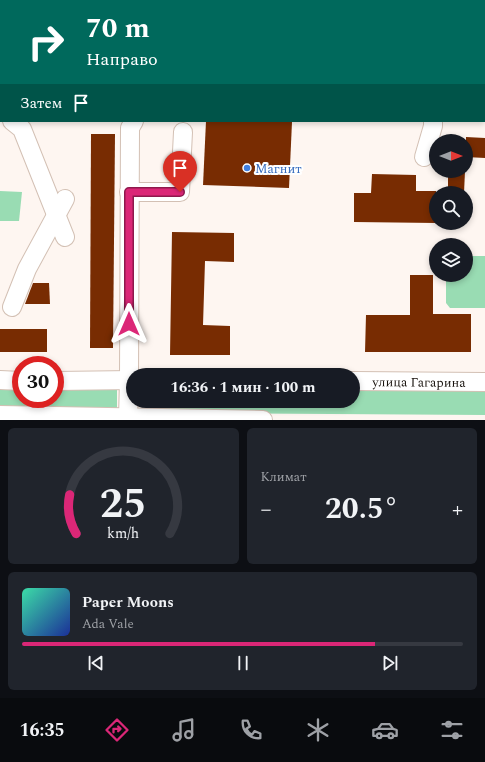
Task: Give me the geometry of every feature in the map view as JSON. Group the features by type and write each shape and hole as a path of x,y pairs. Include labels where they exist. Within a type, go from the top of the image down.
{"street":[{"path":"13,122 22,128 65,237"},
{"path":"131,368 129,192 130,128 133,122"},
{"path":"424,157 433,122"},
{"path":"129,192 180,192 183,132"},
{"path":"12,307 27,269 65,199"},
{"path":"0,380 12,381"},
{"path":"64,381 126,380"},
{"name":"улица Гагарина","path":"360,381 485,382"},
{"path":"128,418 129,408"},
{"path":"0,415 263,420"}],"green space":[{"path":"0,191 22,192 19,221 0,221"},
{"path":"473,256 485,256 485,308 450,308 446,303 446,282 473,282"},
{"path":"0,387 12,387 12,408 64,408 64,387 117,388 117,410 0,409"},
{"path":"360,387 485,388 485,415 157,413 157,408 360,408"}],"building":[{"name":"Магнит","path":"206,122 292,122 289,188 203,185"},
{"path":"91,134 115,134 113,348 90,348"},
{"path":"473,137 485,138 485,158 473,157"},
{"path":"372,174 416,175 416,191 429,191 429,223 354,222 354,193 371,193"},
{"path":"448,178 465,178 464,186 448,186"},
{"path":"172,232 234,233 234,262 205,261 203,325 230,326 230,355 170,355"},
{"path":"410,275 429,275 429,282 433,282 433,314 471,314 471,352 365,352 366,315 410,315"},
{"path":"33,283 49,283 50,304 25,304"},
{"path":"0,329 47,329 47,352 0,352"}],"place":[{"name":"Магнит","path":"247,168"}],"route":[{"path":"129,324 129,192 180,192"}]}
